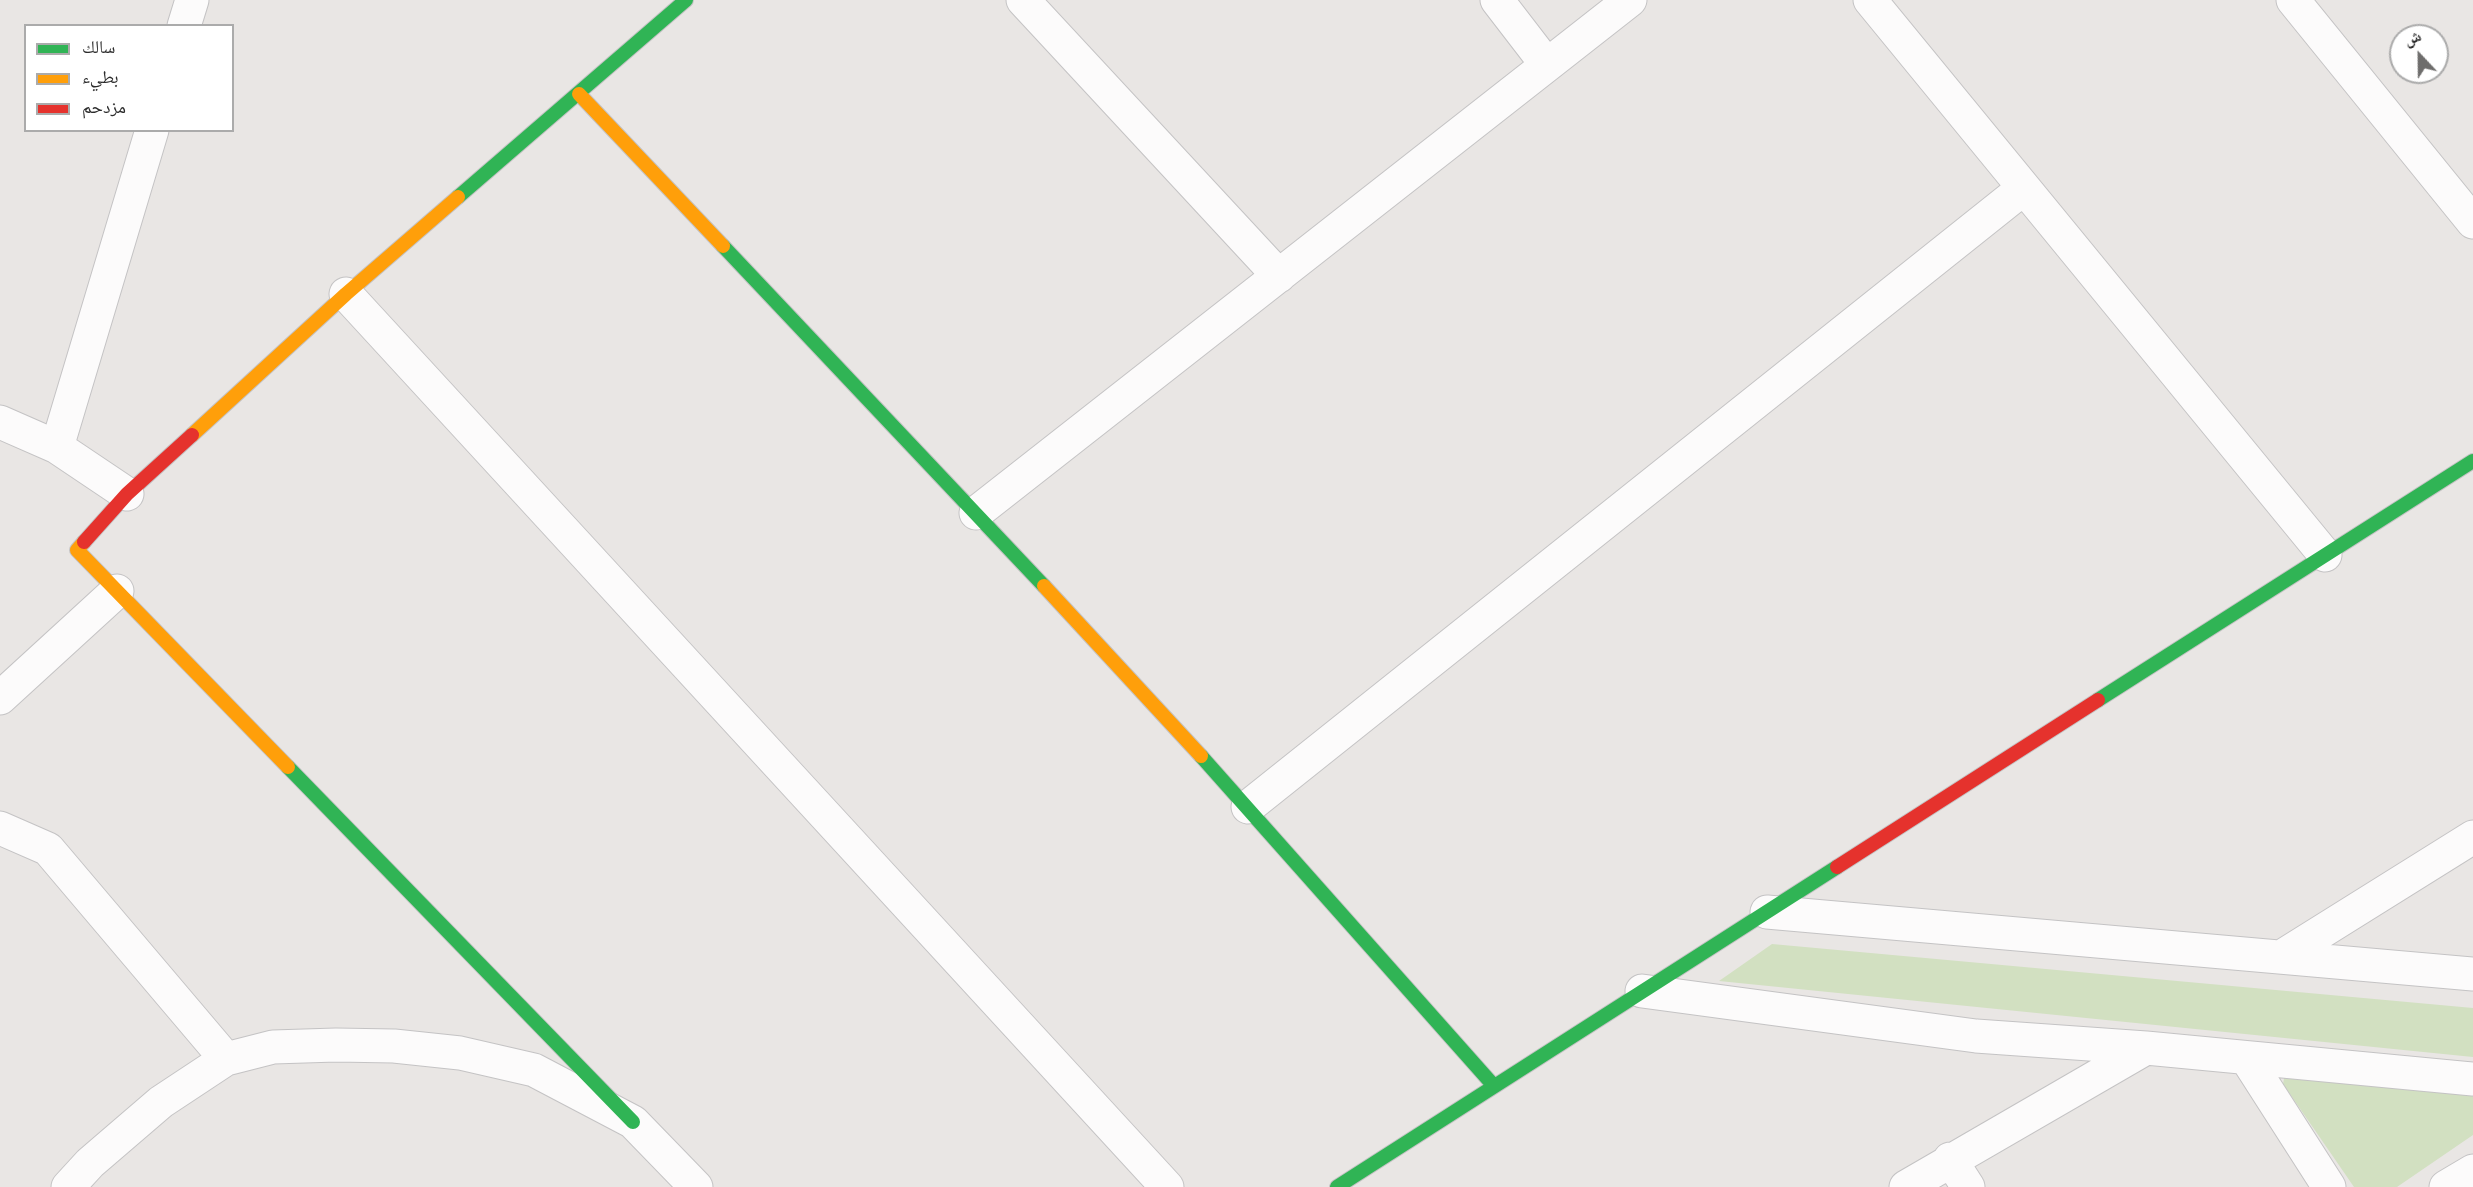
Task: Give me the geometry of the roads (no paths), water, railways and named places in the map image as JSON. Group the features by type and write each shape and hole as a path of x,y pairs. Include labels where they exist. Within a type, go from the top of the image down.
{"street":[{"path":"185,24 192,0"},
{"path":"686,0 345,294 127,494 77,550 696,1187"},
{"path":"1023,0 1279,276"},
{"path":"1497,0 1547,65"},
{"path":"976,513 1630,0"},
{"path":"1870,0 2325,555"},
{"path":"2293,0 2473,222"},
{"path":"579,94 976,513 1248,807 1494,1086"},
{"path":"57,447 151,132"},
{"path":"1248,807 2024,188"},
{"path":"345,294 1167,1187"},
{"path":"0,422 57,447 127,494"},
{"path":"1337,1187 2473,460"},
{"path":"0,698 117,591"},
{"path":"0,828 48,849 226,1059"},
{"path":"2281,957 2473,837"},
{"path":"1767,912 2473,974"},
{"path":"1642,992 1976,1036 2146,1048 2473,1079"},
{"path":"68,1187 90,1163 161,1102 226,1059 273,1047 394,1046 460,1053 534,1070 633,1122"},
{"path":"1906,1187 1950,1159 2146,1048"},
{"path":"2247,1059 2330,1187"},
{"path":"1950,1159 1968,1187"},
{"path":"2446,1187 2473,1171"}]}
